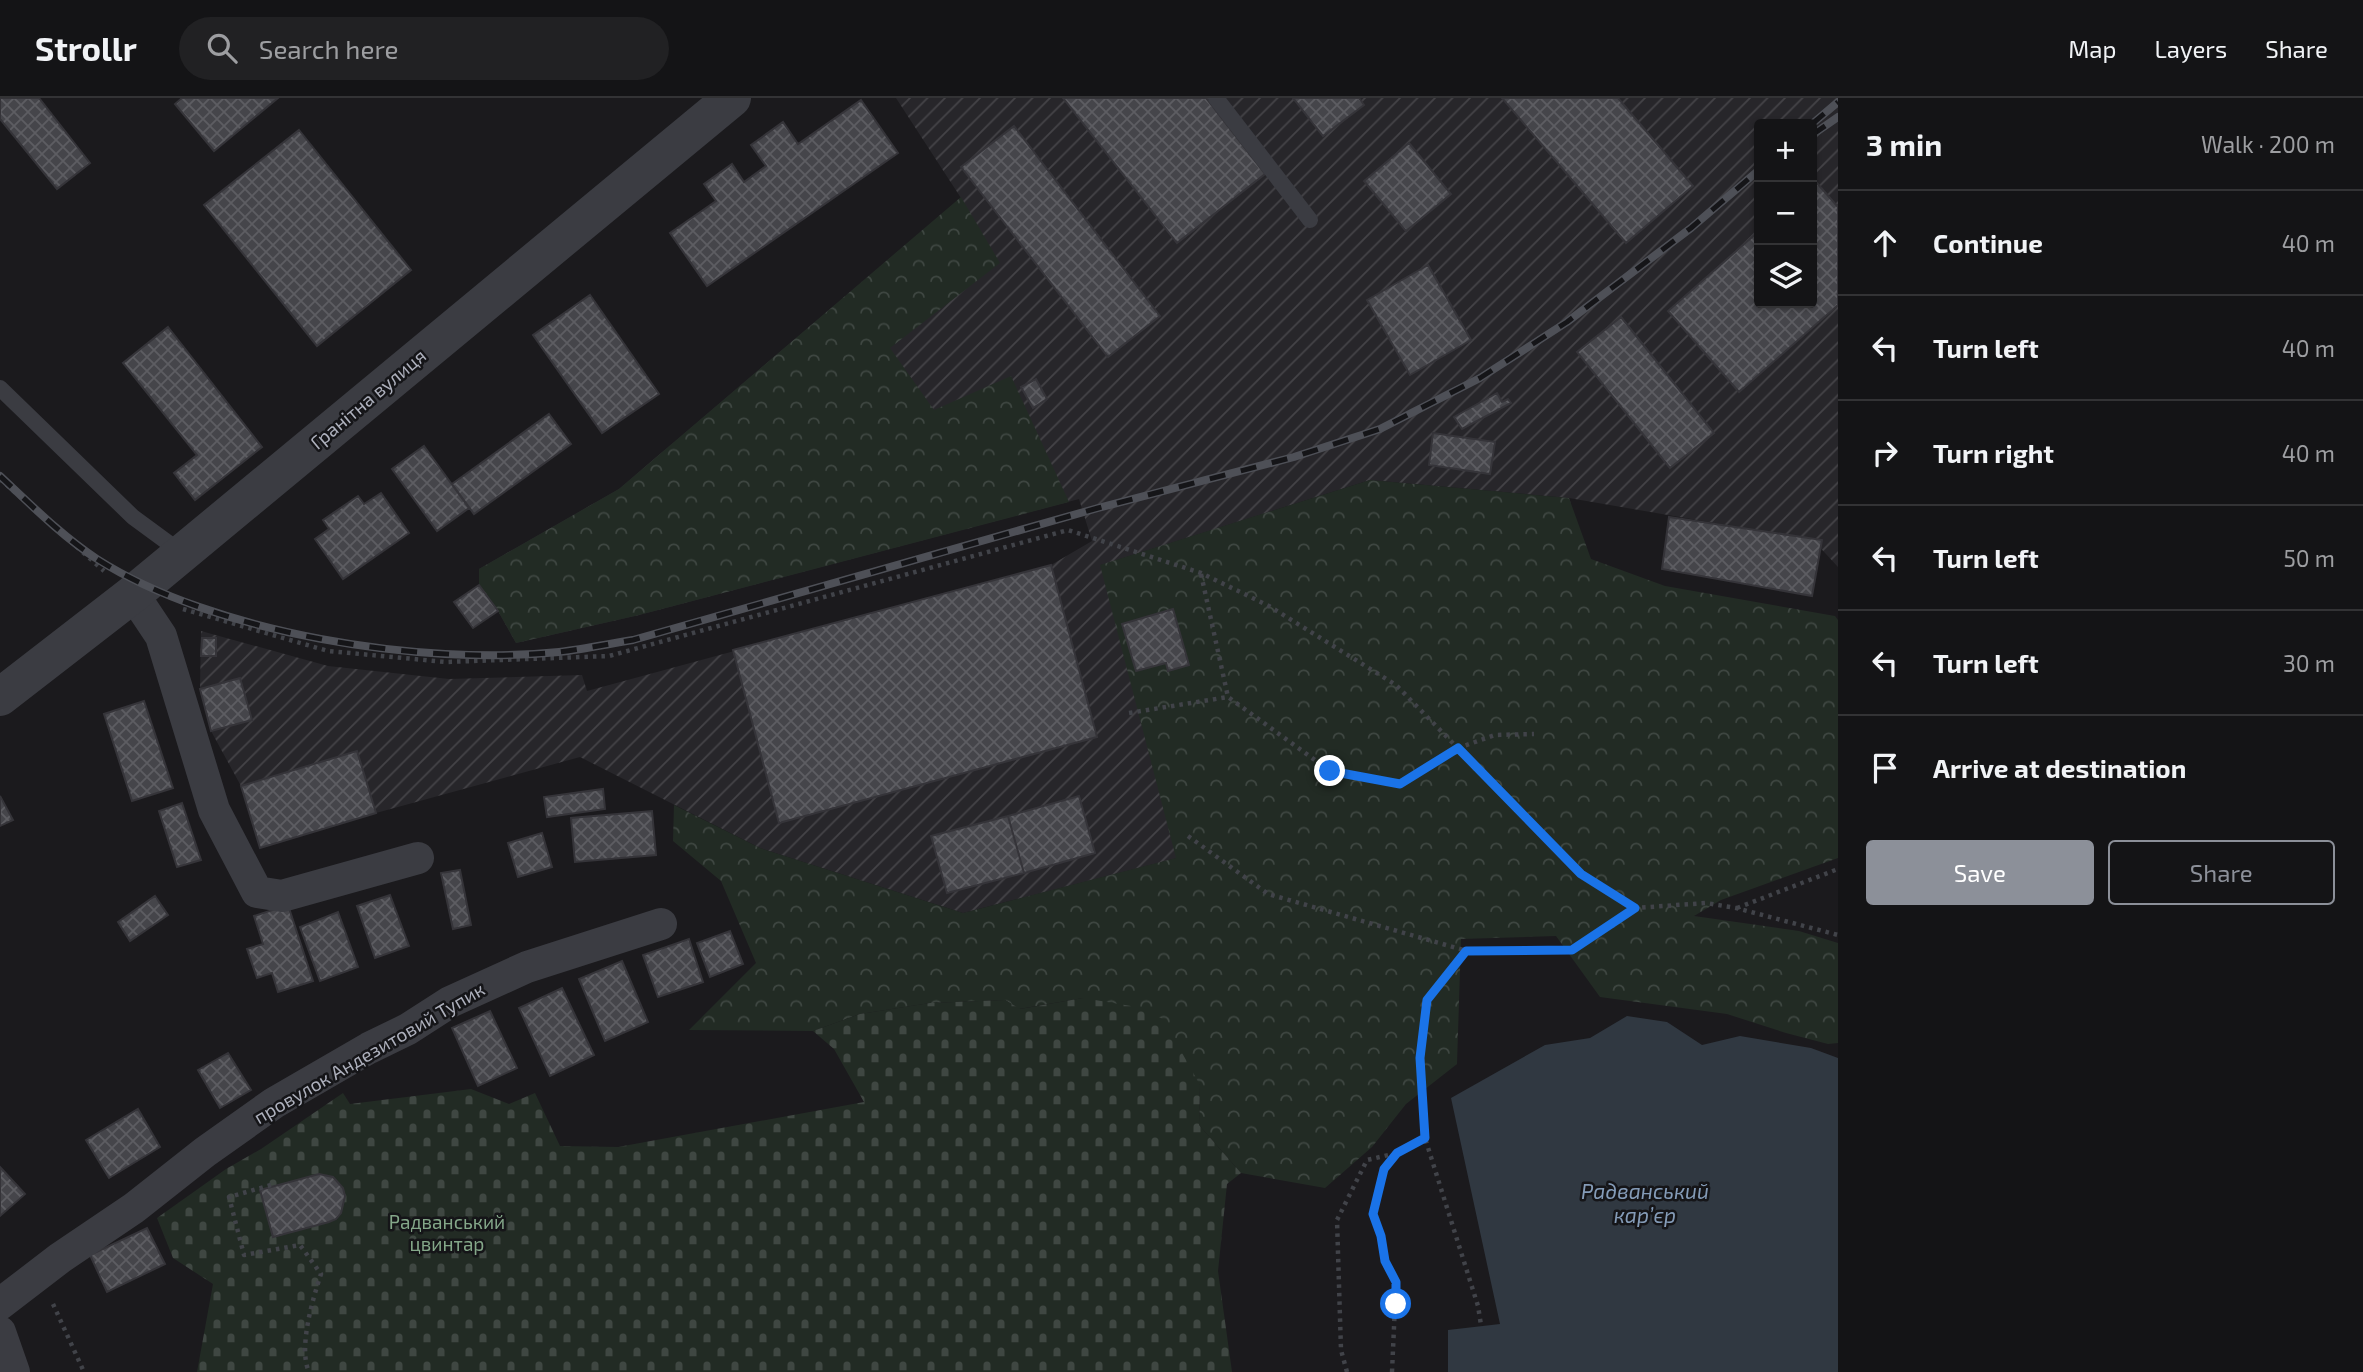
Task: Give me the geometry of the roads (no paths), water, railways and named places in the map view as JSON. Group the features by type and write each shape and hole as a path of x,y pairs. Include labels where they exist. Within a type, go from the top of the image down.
{"street":[{"name":"Гранітна вулиця","path":"0,697 120,584 182,553 732,98"},
{"path":"120,584 161,636 214,810 257,892 282,896 418,858"},
{"name":"провулок Андезитовий Тупик","path":"0,1304 274,1103 369,1048 408,1029 450,1002 527,967 661,924"},
{"path":"0,1332 14,1372"}],"lane":[{"path":"1216,98 1310,220"},
{"path":"0,388 133,517 182,553"}],"water":[{"name":"Радванський карʼєр","path":"1627,1016 1667,1022 1702,1045 1740,1036 1811,1048 1838,1058 1838,1372 1448,1372 1448,1330 1500,1324 1451,1098 1545,1045 1590,1038"}],"railway":[{"path":"1817,120 1838,102"},
{"path":"1817,132 1838,117"},
{"path":"0,476 59,530 97,559 145,585 200,607 259,625 383,649 445,654 559,652 633,640 1098,508 1294,457 1380,429 1480,378 1567,322 1691,228 1754,174"}],"park label":[{"name":"Радванський цвинтар","path":"447,1233"}]}
